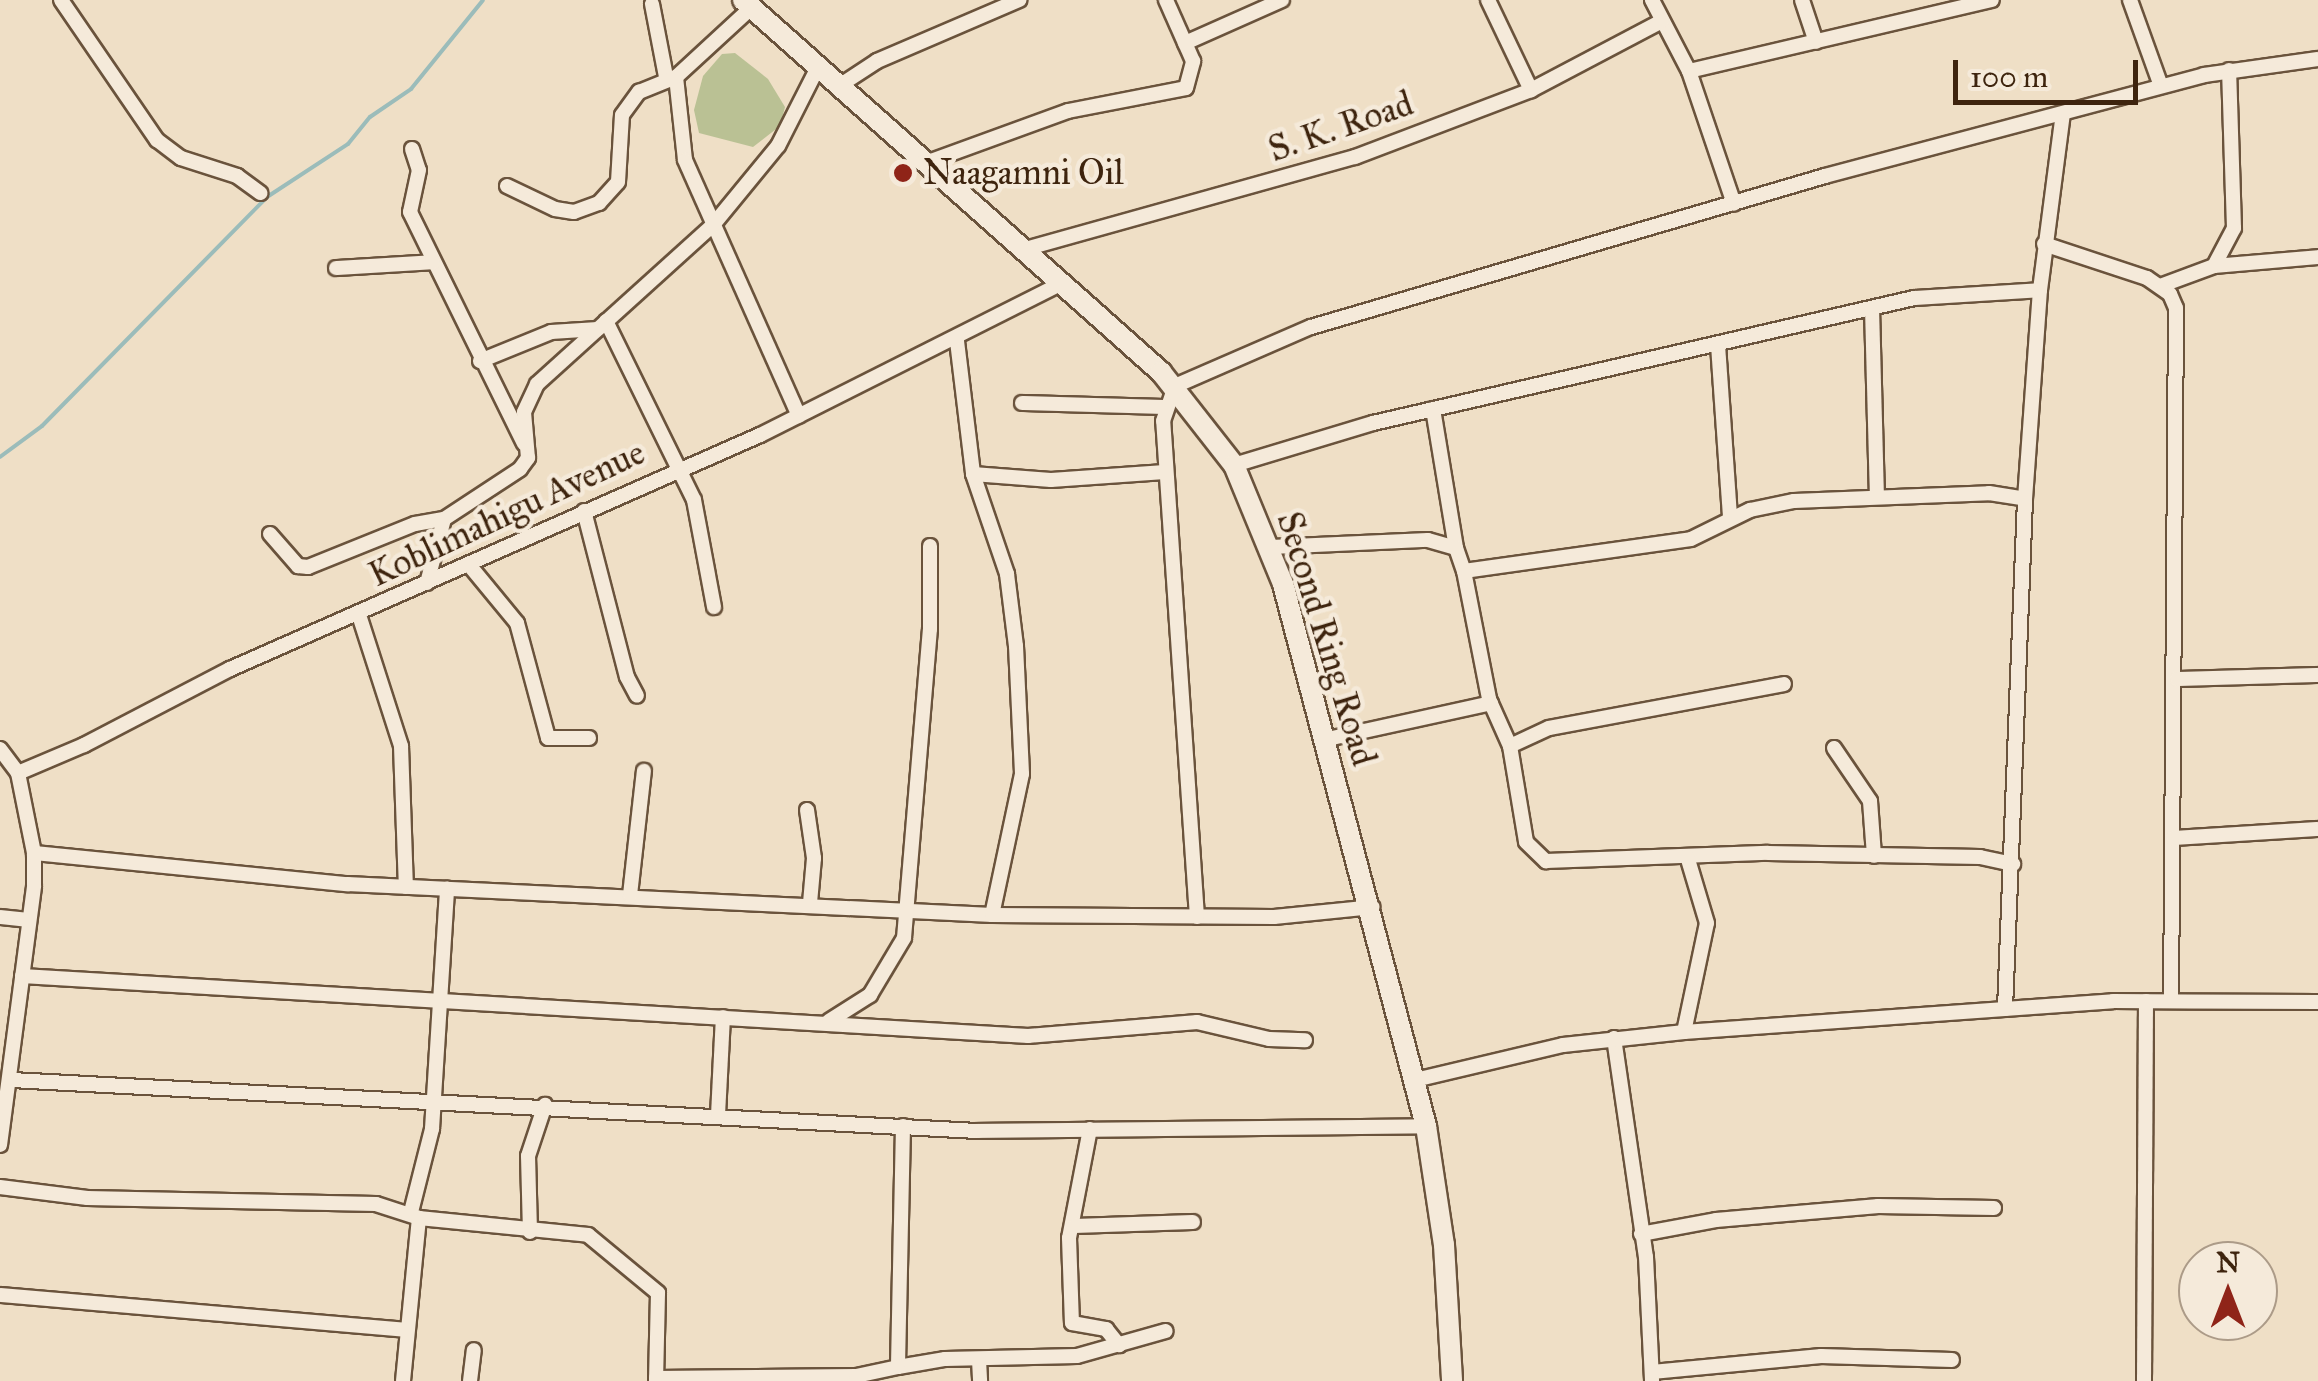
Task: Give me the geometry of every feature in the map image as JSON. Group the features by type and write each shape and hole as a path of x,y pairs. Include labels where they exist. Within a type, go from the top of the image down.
{"street":[{"path":"61,0 157,140 182,158 237,176 260,193"},
{"path":"839,86 877,61 1019,0"},
{"path":"928,162 1068,111 1177,93 1192,80 1185,43 1166,0"},
{"path":"1185,43 1282,0"},
{"path":"1488,0 1531,90"},
{"path":"1652,0 1689,72 1734,204"},
{"path":"1802,0 1816,42"},
{"path":"1689,72 1992,0"},
{"path":"2130,0 2161,86"},
{"path":"652,4 671,77 685,160 799,416"},
{"path":"507,186 555,210 574,212 598,203 618,182 622,115 639,92 671,77 747,4"},
{"name":"Second Ring Road","path":"747,4 1025,249 1053,288 1175,386 1234,465 1271,548 1372,908 1426,1126 1444,1245 1452,1381"},
{"name":"S. K. Road","path":"1025,249 1301,174 1531,90 1662,21"},
{"path":"1197,917 1165,472 1166,407 1175,386 1312,327 1734,204 2161,86 2228,70 2318,59"},
{"path":"524,444 529,396 713,224 778,146 818,67"},
{"path":"2214,266 2234,228 2228,70"},
{"path":"2005,1009 2025,500 2044,244 2063,113"},
{"path":"270,534 298,566 308,567 415,524 444,519 520,468 528,458 410,212 419,170 412,149"},
{"path":"2044,244 2160,286 2176,308 2177,679 2171,1001"},
{"path":"2160,286 2214,266 2318,256"},
{"path":"336,268 433,262"},
{"name":"Koblimahigu Avenue","path":"18,773 799,416 1053,288"},
{"path":"1234,465 1433,409 1914,298 2040,290"},
{"path":"1872,308 1877,494"},
{"path":"480,361 551,332 602,325"},
{"path":"602,325 700,518 714,608"},
{"path":"956,340 973,474 1010,592 1022,774 992,915"},
{"path":"1718,345 1730,518"},
{"path":"1022,402 1166,407"},
{"path":"1433,409 1456,548 1491,704 1510,746 1526,842 1546,862 1687,856 1874,856 1980,857 2013,864"},
{"path":"973,474 1051,480 1165,472"},
{"path":"1464,571 1691,539 1730,518 1783,503 1877,494 1989,492 2025,500"},
{"path":"584,511 637,696"},
{"path":"427,583 444,519"},
{"path":"1271,548 1428,540 1456,548"},
{"path":"829,1021 863,1003 896,959 908,910 930,629 930,546"},
{"path":"470,566 517,623 548,738 589,738"},
{"path":"359,615 401,746 406,886"},
{"path":"2177,679 2318,675"},
{"path":"1510,746 1549,728 1784,684"},
{"path":"1323,740 1491,704"},
{"path":"1834,748 1870,801 1874,856"},
{"path":"0,750 18,773 34,853 11,1080 0,1145"},
{"path":"630,894 644,771"},
{"path":"806,810 814,858 810,903"},
{"path":"2173,838 2318,830"},
{"path":"34,853 406,886 630,894 992,915 1197,917 1372,908"},
{"path":"1684,1032 1707,923 1687,856"},
{"path":"403,1381 415,1215 428,1163 447,888"},
{"path":"0,917 28,920"},
{"path":"22,976 437,1003 622,1007 1028,1036 1172,1021 1305,1040"},
{"path":"2144,1381 2146,1001"},
{"path":"1414,1080 1614,1038 2146,1001 2318,1002"},
{"path":"718,1115 723,1017"},
{"path":"1614,1038 1641,1234 1652,1377 1821,1356 1952,1360"},
{"path":"11,1080 903,1126 1426,1126"},
{"path":"530,1232 528,1156 544,1105"},
{"path":"898,1368 903,1126"},
{"path":"1090,1129 1067,1275 1072,1323 1106,1329 1119,1345"},
{"path":"0,1187 88,1198 376,1204 415,1215 530,1232 588,1235 658,1294 656,1379 856,1376 979,1360 1077,1356 1166,1331"},
{"path":"1641,1234 1716,1220 1878,1206 1994,1208"},
{"path":"1074,1226 1193,1222"},
{"path":"0,1295 406,1330"},
{"path":"470,1381 474,1350"},
{"path":"979,1360 980,1381"}],"green space":[{"path":"735,53 768,79 785,107 780,126 753,147 699,133 694,110 703,76 722,54"}],"waterway":[{"path":"0,457 42,426 267,197 348,144 370,117 411,89 483,0"}],"place":[{"name":"Naagamni Oil","path":"903,173"}]}
